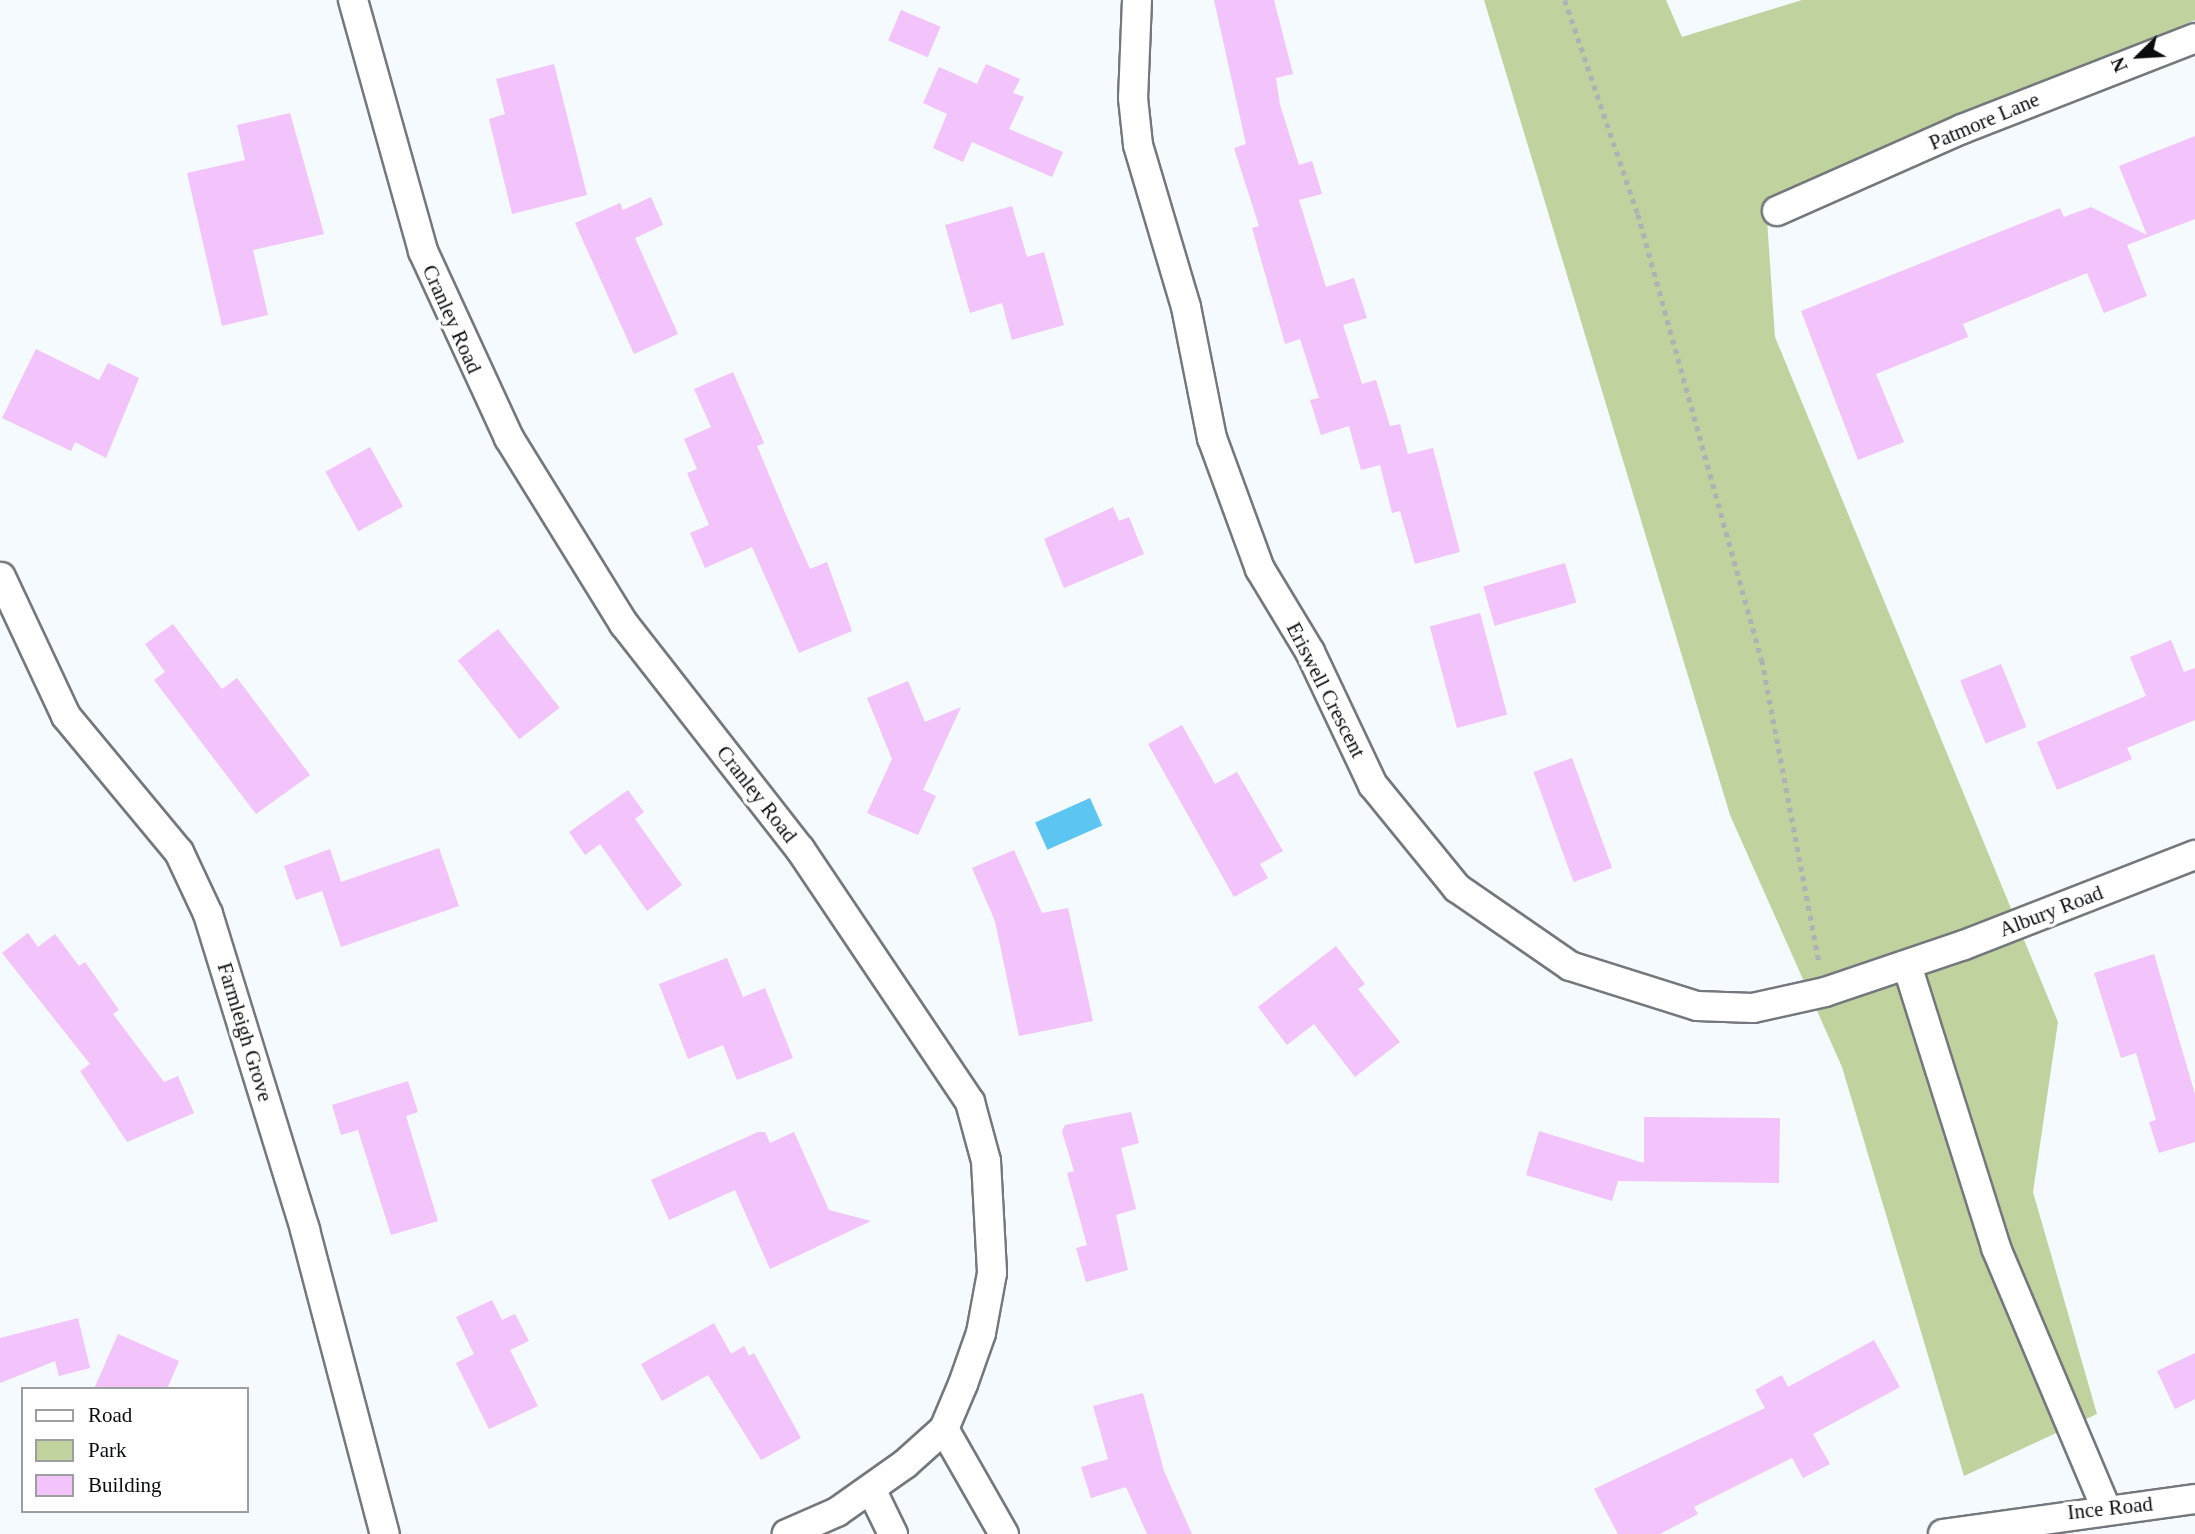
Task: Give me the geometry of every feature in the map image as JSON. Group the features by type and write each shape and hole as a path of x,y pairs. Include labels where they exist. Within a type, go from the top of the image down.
{"street":[{"name":"Cranley Road","path":"353,0 423,251 509,438 624,624 800,849 970,1102 986,1161 992,1273 981,1334 944,1429 872,1491 787,1534"},
{"name":"Eriswell Crescent","path":"1137,0 1133,98 1138,145 1186,307 1212,438 1260,569 1310,652 1373,785 1457,888 1570,966 1697,1006 1753,1008 1825,992 1906,965"},
{"name":"Patmore Lane","path":"1777,211 1962,129 2195,38"},
{"name":"Farmleigh Grove","path":"1,577 66,716 179,852 208,914 306,1230 385,1534"},
{"name":"Albury Road","path":"1906,965 2195,855"},
{"path":"1906,965 1991,1237 2106,1508"},
{"path":"944,1429 1004,1534"},
{"path":"872,1491 893,1534"},
{"name":"Ince Road","path":"1943,1534 2106,1508 2195,1499"}],"path":[{"path":"1565,0 1638,214 1762,660 1825,992"}],"green space":[{"path":"1484,0 1666,0 1682,37 1802,0 2195,0 2195,20 1766,205 1775,337 2058,1022 2033,1192 2097,1414 1964,1476 1842,1067 1730,815"}],"water":[{"path":"1090,798 1102,825 1047,850 1035,822"}],"building":[{"path":"1214,0 1274,0 1293,74 1276,78 1280,105 1299,165 1312,161 1322,194 1299,200 1326,287 1354,278 1367,318 1343,325 1362,384 1376,380 1390,426 1400,424 1408,454 1433,448 1460,552 1415,564 1400,511 1392,513 1380,465 1361,470 1349,426 1321,435 1310,400 1319,398 1300,339 1285,344 1252,228 1259,226 1234,148 1246,144"},
{"path":"901,10 941,27 928,57 888,40"},
{"path":"554,64 587,195 512,214 489,119 505,114 496,79"},
{"path":"986,64 1020,79 1013,93 1024,97 1009,129 1063,152 1052,177 972,142 963,162 933,148 947,114 923,103 939,67 977,84"},
{"path":"290,113 324,234 253,250 268,315 222,326 187,173 245,160 237,125"},
{"path":"2195,136 2195,219 2127,245 2147,296 2104,313 2087,273 1963,324 1968,337 1876,374 1904,442 1858,460 1801,311 2060,208 2064,217 2091,207 2147,235 2119,166"},
{"path":"651,197 663,225 635,238 678,334 634,354 575,223 620,203 623,210"},
{"path":"1012,206 1027,257 1044,252 1064,325 1012,340 1002,303 970,313 945,225"},
{"path":"36,349 99,380 108,363 139,378 106,458 75,442 71,451 2,418"},
{"path":"733,372 764,443 757,446 810,569 827,562 852,631 799,653 752,547 705,568 690,533 709,525 687,473 697,469 684,439 711,427 694,389"},
{"path":"370,447 403,506 358,531 325,472"},
{"path":"1113,507 1119,521 1129,517 1144,554 1064,588 1044,539"},
{"path":"1565,563 1576,602 1495,626 1483,586"},
{"path":"1480,613 1507,714 1457,728 1430,626"},
{"path":"173,624 222,689 237,678 310,775 256,814 154,680 165,672 145,644"},
{"path":"498,629 560,708 519,739 458,660"},
{"path":"2171,640 2184,672 2195,668 2195,720 2127,748 2132,759 2057,790 2037,742 2146,696 2130,657"},
{"path":"2001,664 2026,727 1986,744 1960,680"},
{"path":"908,681 925,722 961,707 923,790 936,796 918,835 867,813 892,759 867,698"},
{"path":"1182,725 1215,784 1237,772 1283,851 1260,864 1268,878 1234,897 1148,744"},
{"path":"1572,758 1612,868 1573,882 1533,772"},
{"path":"628,790 644,812 635,819 682,885 647,911 600,844 585,855 569,832"},
{"path":"439,848 459,906 341,947 322,891 296,900 284,866 330,849 341,882"},
{"path":"1014,850 1042,913 1068,908 1093,1021 1019,1036 995,921 972,868"},
{"path":"28,933 38,947 55,934 79,966 85,962 119,1010 113,1014 164,1082 178,1076 194,1113 127,1142 80,1071 90,1064 2,953"},
{"path":"1336,946 1365,984 1358,989 1400,1042 1355,1077 1314,1024 1287,1045 1258,1007"},
{"path":"2154,954 2195,1094 2195,1142 2159,1153 2149,1122 2156,1120 2136,1053 2121,1058 2094,973"},
{"path":"727,958 743,997 765,988 793,1058 737,1080 723,1045 688,1059 659,984"},
{"path":"408,1081 418,1112 406,1116 438,1221 391,1235 358,1130 341,1135 332,1105"},
{"path":"1131,1112 1139,1143 1121,1148 1136,1209 1116,1215 1128,1270 1086,1282 1076,1248 1087,1245 1067,1173 1074,1171 1062,1132 1065,1125"},
{"path":"1644,1117 1780,1118 1779,1183 1618,1181 1612,1201 1526,1175 1539,1131 1644,1163"},
{"path":"758,1132 765,1132 770,1143 794,1132 829,1210 871,1221 770,1269 735,1190 669,1220 651,1180"},
{"path":"492,1300 502,1320 515,1314 529,1341 510,1350 538,1406 489,1429 456,1363 474,1354 456,1317"},
{"path":"78,1318 90,1368 59,1376 55,1361 0,1383 0,1338"},
{"path":"714,1323 731,1354 744,1346 749,1356 754,1353 801,1438 761,1460 708,1375 662,1401 641,1364"},
{"path":"118,1334 179,1361 168,1387 95,1387"},
{"path":"1874,1340 1900,1387 1813,1434 1830,1464 1803,1478 1792,1458 1694,1507 1698,1514 1660,1534 1618,1534 1594,1489 1765,1408 1755,1390 1782,1375 1788,1387"},
{"path":"2195,1353 2195,1399 2175,1409 2157,1371"},
{"path":"1143,1393 1164,1471 1192,1534 1147,1534 1126,1487 1091,1498 1081,1467 1108,1459 1093,1406"}]}
